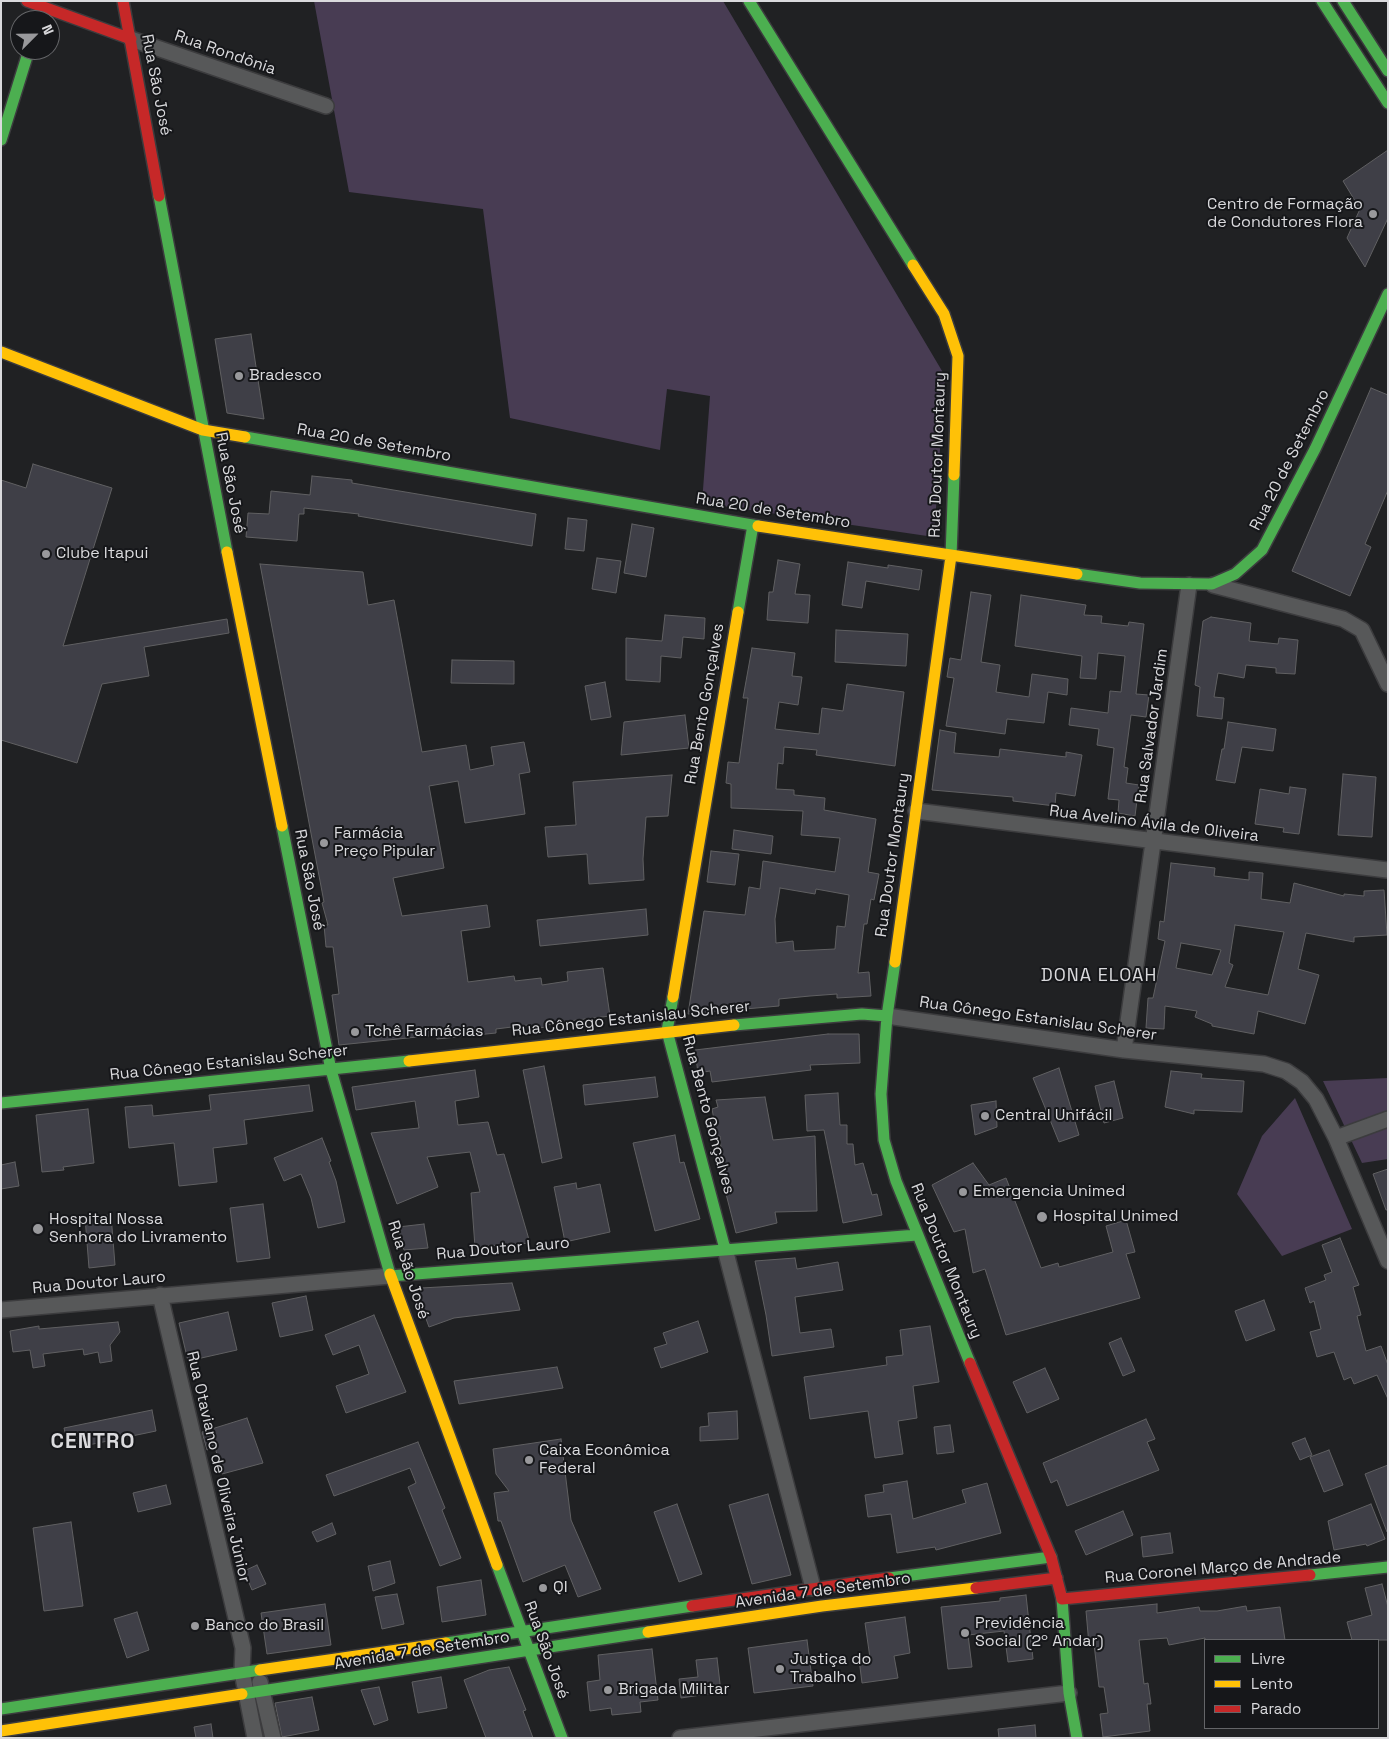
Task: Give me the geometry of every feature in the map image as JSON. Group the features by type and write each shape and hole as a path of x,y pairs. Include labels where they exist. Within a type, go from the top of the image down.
{"street":[{"name":"Rua Rondônia","path":"27,1 326,106"},
{"name":"Rua São José","path":"123,1 132,39 203,430 330,1070 390,1276 562,1738"},
{"name":"Rua Doutor Montaury","path":"749,1 944,314 958,356 951,556 887,1016 881,1094 884,1140 896,1181 917,1235 1057,1578 1062,1599 1069,1693 1077,1738"},
{"path":"1322,1 1388,104"},
{"path":"1343,1 1388,71"},
{"path":"42,10 43,6"},
{"path":"1,140 26,60"},
{"name":"Rua 20 de Setembro","path":"1,352 203,430 753,525 1140,583 1189,585 1212,584 1235,574 1262,550 1315,449 1388,294"},
{"name":"Rua Bento Gonçalves","path":"753,525 667,1031 813,1588"},
{"path":"1212,584 1343,619 1362,630 1388,684"},
{"name":"Rua Salvador Jardim","path":"1124,1050 1189,585"},
{"name":"Rua Avelino Ávila de Oliveira","path":"916,811 1154,842 1388,868"},
{"name":"Rua Cônego Estanislau Scherer","path":"1,1103 330,1070 667,1031 862,1014 887,1016 1124,1050 1264,1064 1286,1071 1302,1082 1316,1099 1336,1138 1388,1262"},
{"path":"1336,1138 1388,1119"},
{"name":"Rua Doutor Lauro","path":"1,1310 390,1276 917,1235"},
{"name":"Rua Otaviano de Oliveira Júnior","path":"160,1295 243,1648 249,1670 262,1692 273,1738"},
{"name":"Avenida 7 de Setembro","path":"1,1709 249,1670 813,1588 1050,1557"},
{"name":"Rua Coronel Março de Andrade","path":"1062,1599 1388,1567"},
{"name":"Avenida 7 de Setembro","path":"1,1731 822,1606 1057,1578"},
{"path":"378,1652 382,1673"},
{"name":"Rua Otaviano de Oliveira Júnior","path":"249,1670 246,1694 255,1738"},
{"path":"680,1738 757,1733 1069,1693"}],"shaded area":[{"path":"314,1 723,1 945,376 934,537 702,503 710,396 667,389 660,450 510,418 483,209 349,192"},
{"path":"1388,1078 1388,1159 1362,1163 1323,1081"},
{"path":"1295,1098 1352,1229 1282,1256 1237,1194 1262,1136"}],"building":[{"name":"Centro de Formação de Condutores Flora","path":"1388,150 1388,218 1365,267 1347,238 1360,209 1343,181"},
{"name":"Bradesco","path":"251,334 264,419 227,413 215,339"},
{"path":"1371,388 1388,395 1388,490 1365,544 1371,547 1350,596 1292,571"},
{"name":"Clube Itapui","path":"33,464 112,488 63,646 227,619 229,633 144,647 149,676 102,684 77,763 1,740 1,480 26,488"},
{"path":"312,476 352,480 352,483 536,514 532,546 358,516 359,514 304,508 304,514 299,514 297,541 246,537 248,513 269,514 271,491 310,495"},
{"path":"568,518 587,520 584,551 565,549"},
{"path":"632,524 654,528 646,577 624,573"},
{"path":"597,558 621,561 616,593 592,589"},
{"path":"778,560 800,564 795,594 810,595 808,623 767,620 769,592 773,592"},
{"path":"848,562 888,568 888,565 922,570 919,590 866,581 862,608 842,605"},
{"path":"260,564 363,572 368,605 394,600 422,752 466,745 470,770 494,765 491,747 524,742 530,772 519,774 525,814 465,823 458,781 429,786 444,868 393,878 402,916 487,905 490,927 461,931 468,982 514,976 515,981 541,978 542,985 568,981 567,972 603,968 610,1016 569,1021 547,1025 547,1027 529,1029 528,1025 496,1029 496,1033 437,1039 437,1035 339,1045 332,995 339,994 333,947 326,947 324,925 328,925 322,903 324,902"},
{"path":"971,592 991,595 981,662 1000,665 996,692 1029,697 1032,674 1068,679 1067,695 1048,692 1044,723 1007,719 1005,734 946,726 954,678 947,677 950,658 961,660"},
{"path":"1021,595 1086,605 1084,615 1102,616 1101,623 1128,626 1129,622 1144,624 1136,694 1149,695 1146,717 1131,715 1124,767 1128,768 1126,783 1139,785 1135,816 1118,813 1119,800 1108,799 1114,748 1097,745 1099,729 1069,725 1071,708 1108,713 1110,691 1121,692 1125,656 1098,653 1096,679 1080,678 1082,656 1015,646"},
{"path":"665,615 705,618 704,639 683,637 681,658 661,656 660,682 626,680 626,638 662,641"},
{"path":"1211,617 1251,623 1249,641 1278,644 1279,638 1298,640 1295,674 1276,673 1276,668 1246,665 1244,678 1218,673 1214,697 1224,698 1222,719 1197,716 1200,687 1195,685 1203,621"},
{"path":"836,630 908,634 906,666 835,662"},
{"path":"752,648 795,653 792,676 802,677 798,705 779,702 775,729 819,734 822,708 843,711 847,684 904,692 895,766 816,755 817,750 784,747 783,764 778,763 776,789 794,790 794,795 825,798 824,810 876,819 868,872 879,874 874,900 871,899 867,924 864,924 858,973 869,972 871,996 837,998 837,994 779,999 779,1006 688,1014 704,911 745,915 749,887 760,889 763,861 835,872 840,838 801,835 803,811 731,808 731,784 726,783 728,762 739,763 748,698 743,698","holes":["780,888 815,894 816,889 849,895 845,927 837,926 835,949 794,951 793,941 776,943 775,919"]},
{"path":"452,660 514,661 514,684 451,683"},
{"path":"605,682 611,717 591,720 585,686"},
{"path":"685,715 689,748 621,755 624,722"},
{"path":"1228,722 1276,729 1273,751 1242,747 1235,783 1216,780 1222,749 1224,749"},
{"path":"940,730 956,733 954,753 999,757 1000,749 1066,757 1066,752 1082,755 1075,796 1056,793 1055,806 1013,801 1013,797 932,790"},
{"path":"1343,774 1376,777 1372,837 1338,835"},
{"path":"672,775 668,816 646,817 643,859 644,880 589,884 587,854 548,857 545,827 576,825 573,782"},
{"path":"1290,787 1306,789 1299,834 1283,832 1284,828 1255,824 1260,789 1289,794"},
{"path":"734,830 773,836 771,854 732,849"},
{"path":"711,851 739,854 735,885 707,882"},
{"path":"1171,863 1215,868 1214,876 1249,880 1249,872 1263,873 1261,899 1290,903 1294,883 1344,896 1344,894 1364,896 1364,891 1384,890 1387,935 1354,937 1354,942 1306,933 1298,969 1319,975 1305,1024 1258,1011 1254,1034 1212,1026 1212,1024 1195,1017 1197,1011 1165,1006 1164,1029 1146,1028 1148,998 1153,998 1165,941 1158,939 1160,921 1164,922","holes":["1235,925 1284,932 1268,995 1225,987 1233,965 1229,963","1181,943 1221,950 1212,975 1176,968"]},
{"path":"646,909 648,935 540,946 537,920"},
{"path":"828,1034 859,1034 860,1063 810,1065 811,1070 712,1082 710,1071 698,1073 695,1050"},
{"path":"544,1066 562,1158 542,1163 523,1070"},
{"path":"1059,1068 1079,1135 1059,1142 1033,1078"},
{"path":"475,1070 479,1097 455,1101 458,1125 488,1122 497,1155 504,1154 530,1243 475,1247 471,1193 480,1192 470,1152 427,1157 438,1187 397,1204 371,1133 419,1128 415,1101 356,1110 352,1087"},
{"path":"1171,1071 1202,1074 1201,1078 1244,1081 1242,1112 1194,1110 1194,1114 1165,1107"},
{"path":"655,1077 658,1097 585,1105 583,1085"},
{"path":"1114,1081 1123,1118 1104,1123 1095,1086"},
{"path":"309,1085 313,1111 244,1120 247,1144 213,1148 217,1182 179,1186 174,1143 129,1148 125,1107 152,1105 153,1116 211,1110 209,1095"},
{"path":"838,1093 840,1125 847,1125 847,1144 853,1144 855,1165 863,1163 872,1195 877,1194 882,1215 843,1223 824,1130 807,1131 805,1095"},
{"path":"765,1097 773,1140 815,1136 817,1211 775,1212 777,1223 736,1233 724,1186 720,1136 717,1136 712,1109 718,1107 716,1100"},
{"name":"Central Unifácil","path":"996,1101 997,1127 975,1135 971,1105"},
{"path":"88,1109 94,1163 63,1167 64,1170 42,1172 36,1115"},
{"path":"675,1135 680,1163 684,1162 700,1219 655,1231 633,1143"},
{"path":"322,1138 331,1161 329,1162 336,1181 345,1222 318,1228 311,1198 301,1174 284,1181 274,1158"},
{"path":"15,1162 19,1186 1,1189 1,1165"},
{"path":"973,1163 989,1185 1006,1178 1041,1268 1058,1263 1059,1267 1113,1252 1106,1226 1126,1220 1135,1252 1126,1254 1140,1298 1006,1335 985,1269 973,1273 965,1229 954,1232 932,1185"},
{"path":"1388,1169 1388,1210 1386,1210 1373,1174"},
{"path":"576,1183 577,1189 600,1184 610,1232 565,1242 554,1187"},
{"path":"263,1204 270,1258 237,1262 230,1208"},
{"path":"111,1215 115,1265 89,1268 85,1217"},
{"path":"424,1224 428,1248 404,1250 398,1227"},
{"path":"1340,1238 1359,1285 1353,1287 1361,1315 1357,1316 1366,1351 1381,1346 1388,1365 1388,1399 1377,1375 1354,1384 1351,1377 1344,1380 1334,1352 1317,1357 1310,1332 1321,1329 1314,1301 1310,1303 1305,1288 1326,1280 1324,1275 1332,1272 1322,1245"},
{"path":"795,1258 797,1269 838,1262 843,1290 795,1297 800,1333 831,1329 834,1347 772,1356 755,1261"},
{"path":"512,1283 520,1310 454,1318 429,1327 417,1294 421,1288"},
{"path":"306,1296 313,1330 280,1337 272,1303"},
{"path":"1264,1300 1275,1330 1246,1341 1235,1311"},
{"path":"228,1312 237,1350 188,1361 179,1323"},
{"path":"374,1315 406,1392 346,1413 336,1386 369,1374 359,1345 333,1355 325,1335"},
{"path":"698,1321 708,1352 661,1368 654,1348 667,1344 663,1333"},
{"path":"118,1322 120,1332 110,1345 112,1361 100,1363 98,1352 84,1355 83,1349 43,1354 45,1366 33,1368 30,1350 13,1352 10,1331 39,1326 39,1329"},
{"path":"930,1326 939,1382 913,1386 917,1418 898,1421 903,1454 875,1458 868,1411 810,1419 804,1377 887,1365 886,1357 903,1355 900,1330"},
{"path":"1121,1338 1135,1371 1123,1376 1109,1343"},
{"path":"557,1367 563,1388 459,1404 454,1381"},
{"path":"1045,1368 1059,1399 1027,1413 1013,1382"},
{"path":"152,1410 156,1431 69,1449 64,1428"},
{"path":"737,1411 738,1439 700,1441 700,1427 709,1426 708,1413"},
{"path":"247,1418 263,1463 222,1474 215,1447 207,1450 202,1432"},
{"path":"1146,1419 1155,1439 1147,1442 1159,1470 1067,1506 1057,1480 1051,1483 1043,1463"},
{"path":"950,1425 954,1452 937,1454 934,1427"},
{"path":"1305,1438 1312,1455 1300,1460 1292,1443"},
{"path":"561,1439 571,1520 601,1589 578,1597 565,1565 523,1582 501,1521 498,1521 494,1493 509,1491 496,1474 493,1449"},
{"path":"418,1442 445,1508 442,1510 461,1558 440,1566 408,1487 416,1483 410,1468 334,1496 326,1475"},
{"path":"1329,1450 1343,1485 1324,1492 1310,1457"},
{"path":"1388,1465 1388,1532 1387,1532 1365,1474"},
{"path":"907,1481 913,1519 966,1503 962,1490 987,1483 1001,1533 936,1550 935,1547 897,1553 891,1514 868,1517 865,1495 884,1492 883,1485"},
{"path":"166,1485 171,1504 138,1512 133,1493"},
{"path":"768,1494 791,1575 752,1584 729,1505"},
{"path":"677,1504 702,1574 679,1582 654,1512"},
{"path":"1371,1504 1385,1539 1367,1546 1366,1544 1334,1550 1328,1521"},
{"path":"1123,1511 1133,1535 1086,1555 1075,1531"},
{"path":"71,1522 83,1606 44,1611 33,1528"},
{"path":"332,1523 336,1534 317,1542 312,1532"},
{"path":"1170,1533 1173,1553 1143,1557 1141,1537"},
{"path":"390,1561 395,1583 373,1591 368,1566"},
{"path":"257,1565 266,1584 252,1590 244,1571"},
{"path":"481,1580 486,1615 442,1622 437,1587"},
{"path":"1382,1584 1388,1607 1388,1640 1352,1639 1347,1622 1372,1615 1365,1588"},
{"path":"397,1594 404,1624 382,1629 375,1597"},
{"name":"Previdência Social (2º Andar)","path":"1026,1595 1033,1659 1008,1662 1004,1631 968,1635 972,1667 948,1669 941,1607 1000,1601 1000,1598"},
{"path":"325,1604 331,1645 267,1654 261,1613"},
{"path":"1157,1604 1157,1613 1199,1607 1200,1611 1217,1611 1246,1606 1247,1611 1280,1607 1285,1639 1205,1638 1169,1645 1167,1638 1139,1640 1144,1684 1148,1683 1151,1704 1147,1704 1150,1731 1103,1737 1100,1714 1108,1713 1104,1687 1099,1687 1094,1644 1089,1645 1086,1611"},
{"path":"137,1612 149,1650 127,1658 114,1619"},
{"path":"905,1617 910,1653 894,1656 898,1678 862,1683 859,1659 870,1658 865,1623"},
{"path":"807,1640 813,1686 754,1693 748,1648"},
{"path":"652,1649 658,1700 640,1702 641,1712 612,1715 611,1708 590,1711 587,1682 600,1680 598,1655"},
{"path":"717,1658 721,1692 681,1698 679,1679 698,1677 696,1660"},
{"path":"509,1667 526,1710 523,1711 533,1738 486,1738 464,1680 489,1670"},
{"path":"441,1677 447,1708 418,1713 412,1682"},
{"path":"379,1687 388,1720 374,1725 361,1690"},
{"path":"312,1697 319,1730 282,1737 275,1703"},
{"path":"211,1724 213,1738 196,1738 194,1727"},
{"path":"1035,1725 1036,1738 999,1738 998,1729"}],"traffic: fast":[{"path":"749,1 913,265"},
{"path":"1322,1 1388,103"},
{"path":"1343,1 1388,71"},
{"path":"1,140 26,60"},
{"path":"159,196 227,552"},
{"path":"1077,574 1140,583 1212,584 1235,574 1262,550 1315,449 1388,294"},
{"path":"245,437 758,526"},
{"path":"951,556 954,475"},
{"path":"738,612 753,525"},
{"path":"282,826 331,1070 390,1274"},
{"path":"895,962 887,1016 881,1094 884,1140 896,1181 970,1363"},
{"path":"673,997 667,1031 725,1249"},
{"path":"734,1025 862,1014 887,1016"},
{"path":"1,1103 409,1061"},
{"path":"390,1276 917,1235"},
{"path":"889,1578 1051,1557"},
{"path":"497,1565 562,1738"},
{"path":"1310,1575 1388,1567"},
{"path":"1062,1599 1069,1693 1077,1738"},
{"path":"446,1643 692,1606"},
{"path":"242,1694 648,1632"},
{"path":"1,1709 260,1670"}],"traffic: slow":[{"path":"913,265 944,314 958,356 954,475"},
{"path":"1,352 203,430 245,437"},
{"path":"758,526 1077,574"},
{"path":"227,552 282,826"},
{"path":"895,962 951,556"},
{"path":"673,997 738,612"},
{"path":"409,1061 734,1025"},
{"path":"390,1274 497,1565"},
{"path":"648,1632 822,1606 976,1588"},
{"path":"260,1670 446,1643"},
{"path":"1,1731 242,1694"}],"traffic: jam":[{"path":"27,1 131,39"},
{"path":"123,1 159,196"},
{"path":"970,1363 1051,1557 1062,1599"},
{"path":"1062,1599 1310,1575"},
{"path":"692,1606 889,1578"},
{"path":"976,1588 1057,1578"}],"place":[{"name":"Centro de Formação de Condutores Flora","path":"1373,214"},
{"name":"Bradesco","path":"239,376"},
{"name":"Clube Itapui","path":"46,554"},
{"name":"Farmácia Preço Pipular","path":"324,843"},
{"name":"Tchê Farmácias","path":"355,1032"},
{"name":"Central Unifácil","path":"985,1116"},
{"name":"Emergencia Unimed","path":"963,1192"},
{"name":"Hospital Unimed","path":"1042,1217"},
{"name":"Hospital Nossa Senhora do Livramento","path":"38,1229"},
{"name":"Caixa Econômica Federal","path":"529,1460"},
{"name":"QI","path":"543,1588"},
{"name":"Banco do Brasil","path":"195,1626"},
{"name":"Previdência Social (2º Andar)","path":"965,1633"},
{"name":"Justiça do Trabalho","path":"780,1669"},
{"name":"Brigada Militar","path":"608,1690"}],"district":[{"name":"DONA ELOAH","path":"1099,976"},
{"name":"CENTRO","path":"93,1442"}]}
